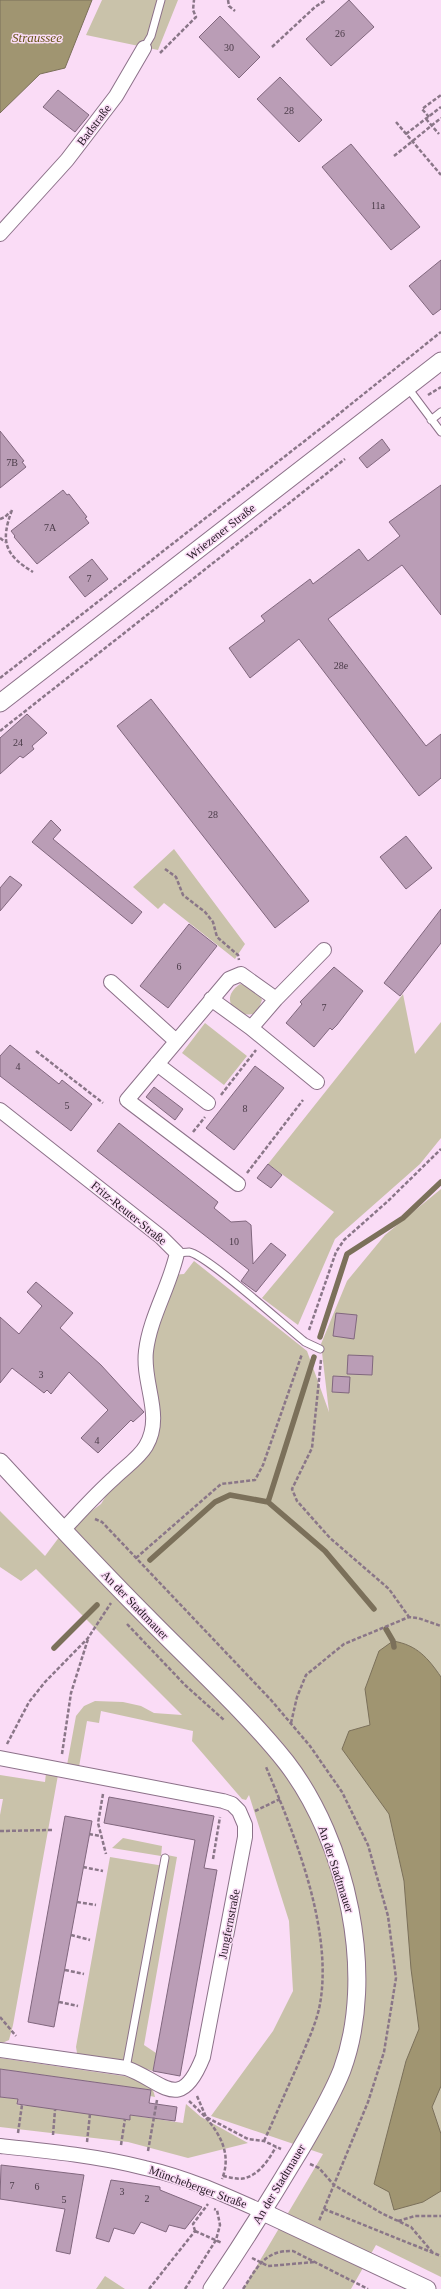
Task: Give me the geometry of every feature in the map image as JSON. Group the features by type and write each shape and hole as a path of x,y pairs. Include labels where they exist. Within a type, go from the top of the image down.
{"street":[{"name":"Badstraße","path":"0,234 68,160 116,96 144,48"},
{"name":"Wriezener Straße","path":"0,703 441,361"},
{"path":"252,1028 276,999 324,950"},
{"path":"238,1184 127,1100 228,979 241,974 276,999"},
{"path":"111,982 176,1041"},
{"path":"211,999 252,1028 317,1082"},
{"path":"157,1064 211,1105"},
{"name":"Fritz-Reuter-Straße","path":"0,1110 161,1237 177,1253 172,1276 159,1305 146,1352 147,1382 152,1400 154,1427 146,1446 63,1530"},
{"name":"An der Stadtmauer","path":"0,1462 63,1530 266,1739 302,1787 326,1830 352,1917 357,1944 358,1984 350,2043 342,2069 325,2107 263,2212 212,2289"},
{"name":"Jungfernstraße","path":"2,1753 59,1768 223,1801 232,1804 239,1811 245,1825 245,1837 203,2057 196,2074 190,2081 177,2090"},
{"path":"0,2050 126,2068 139,2073 165,2089 177,2090"},
{"name":"Müncheberger Straße","path":"0,2147 85,2156 146,2168 172,2175 263,2212 427,2289"}],"lane":[{"name":"Badstraße","path":"144,48 151,36 160,0"},
{"path":"408,388 441,432"},
{"path":"431,420 441,412"},
{"path":"177,1253 189,1252 214,1267 306,1342 318,1348"},
{"path":"126,2068 165,1858"}],"path":[{"path":"144,48 159,53 175,38 196,17 193,10 194,0"},
{"path":"228,0 229,6 235,11"},
{"path":"272,47 315,7 326,0"},
{"path":"439,134 422,109 441,95"},
{"path":"406,134 441,107"},
{"path":"394,156 441,118"},
{"path":"396,122 441,175"},
{"path":"0,678 320,430 441,332"},
{"path":"418,402 441,387"},
{"path":"0,731 350,455"},
{"path":"0,519 5,517 12,510 8,522 6,542"},
{"path":"0,538 6,542 15,561 33,572"},
{"path":"165,869 176,877 183,895 205,912 213,922 218,936 238,955 241,974"},
{"path":"184,1143 211,1105 264,1039"},
{"path":"36,1052 103,1103"},
{"path":"238,1184 303,1100"},
{"path":"136,1558 221,1484 255,1480 263,1465 306,1342 321,1290 336,1252 344,1240 388,1201 441,1149"},
{"path":"318,1348 321,1361 315,1413 315,1431 312,1448 292,1489 297,1501 330,1538 389,1589 409,1617"},
{"path":"80,1512 102,1522 291,1724 310,1746 342,1792 368,1844 388,1916 396,1972 392,2008 384,2052 368,2102 324,2209 441,2256"},
{"path":"2,1753 14,1734 29,1702 45,1682 88,1638 106,1609"},
{"path":"291,1724 297,1697 306,1675 344,1644 409,1617 418,1618 441,1626"},
{"path":"59,1768 71,1693 88,1638"},
{"path":"264,2141 305,2048 318,2010 322,1980 321,1948 311,1897 293,1831 261,1754 266,1739"},
{"path":"101,1776 98,1824 106,1854"},
{"path":"254,1812 280,1800"},
{"path":"213,1859 223,1801"},
{"path":"0,1831 52,1830"},
{"path":"89,1834 101,1836"},
{"path":"83,1867 103,1871"},
{"path":"77,1902 96,1905"},
{"path":"71,1936 90,1940"},
{"path":"65,1970 84,1974"},
{"path":"59,2002 78,2006"},
{"path":"0,2017 16,2036"},
{"path":"177,2090 206,2117 248,2139 264,2141 276,2147 267,2162 256,2172 245,2178 223,2176 227,2155 222,2143 206,2117 190,2081"},
{"path":"17,2148 22,2105"},
{"path":"53,2136 55,2110"},
{"path":"85,2156 90,2114"},
{"path":"148,2151 153,2118"},
{"path":"121,2145 125,2119"},
{"path":"334,2185 397,2221 411,2227 433,2253"},
{"path":"185,2289 216,2240 220,2225 217,2210 208,2205 193,2224 195,2231"},
{"path":"397,2221 415,2216 441,2216"},
{"path":"195,2231 216,2240"},
{"path":"149,2289 195,2231"},
{"path":"243,2289 260,2262 282,2251 293,2251 368,2289"},
{"path":"260,2262 268,2266 315,2262"}],"shaded area":[{"path":"102,0 178,0 158,50 86,35"},
{"path":"174,849 245,944 235,959 164,903 158,909 133,887"},
{"path":"240,984 254,989 261,997 262,1000 257,1013 243,1014 237,1011 230,1002 230,996 233,990"},
{"path":"403,994 415,1054 441,1022 441,1138 420,1164 335,1239 298,1325 262,1298 334,1212 268,1164"},
{"path":"205,1023 247,1056 224,1085 182,1053"},
{"path":"441,1189 441,2277 376,2245 351,2289 243,2289 323,2154 211,2116 273,2031 293,1991 289,1921 249,1795 246,1800 242,1799 192,1741 193,1731 101,1711 99,1723 87,1721 79,1767 67,1765 76,1716 84,1706 95,1701 123,1702 141,1706 154,1713 182,1715 36,1569 21,1581 0,1567 0,1511 45,1556 63,1532 101,1504 122,1470 154,1427 146,1366 172,1275 184,1274 194,1261 307,1351 329,1412 321,1344 347,1281 385,1235"},
{"path":"46,1773 58,1775 13,2025 9,2040 0,2044 0,1815 3,1799 0,1799 0,1775 45,1782"},
{"path":"123,1838 162,1846 161,1856 112,1848"},
{"path":"167,1855 177,1857 144,2045 156,2053 153,2071 129,2064 81,2056 77,2053 76,2047 110,1857 164,1866"},
{"path":"0,2058 137,2078 149,2085 153,2090 155,2097 150,2096 151,2090 0,2069"},
{"path":"0,2097 18,2099 17,2105 27,2106 28,2100 52,2104 52,2109 61,2111 63,2105 130,2120 130,2115 183,2123 186,2104 201,2117 248,2143 188,2158 128,2142 0,2127"},
{"path":"105,2276 125,2289 96,2289"}],"water":[{"name":"Straussee","path":"0,0 92,0 65,68 40,74 0,113"},
{"path":"393,1641 409,1646 421,1653 441,1677 441,2086 432,2107 441,2134 441,2191 423,2202 394,2210 389,2192 374,2184 406,2061 419,2029 411,1969 404,1881 389,1814 342,1749 349,1731 370,1725 365,1689 379,1651"}],"building":[{"path":"349,0 374,27 331,66 306,39"},
{"path":"220,16 260,57 239,78 199,37"},
{"path":"280,77 322,120 299,142 257,99"},
{"path":"58,90 89,115 75,132 43,107"},
{"path":"351,144 420,227 391,250 322,167"},
{"path":"441,260 441,309 433,315 409,286"},
{"path":"0,431 24,461 22,462 26,467 0,488"},
{"path":"382,439 390,450 367,468 359,458"},
{"path":"441,485 441,615 402,565 328,619 426,746 441,734 441,778 419,796 299,639 250,678 229,648 265,621 261,616 310,579 313,584 359,549 368,561 400,536 389,522"},
{"path":"63,490 67,495 69,494 87,517 85,518 89,523 37,564 14,537 15,536 11,531"},
{"path":"92,559 108,579 85,597 69,577"},
{"path":"151,699 309,901 275,928 117,726"},
{"path":"27,714 47,733 32,746 34,749 23,758 20,756 0,774 0,738"},
{"path":"51,820 61,830 53,839 142,912 132,924 32,842"},
{"path":"406,836 432,868 406,889 380,857"},
{"path":"10,876 22,885 0,911 0,888"},
{"path":"441,909 441,943 400,996 384,983"},
{"path":"189,924 217,946 168,1008 140,986"},
{"path":"334,967 363,991 337,1025 332,1030 330,1028 314,1047 286,1023 302,1004 300,1002"},
{"path":"10,1045 59,1084 62,1080 92,1104 71,1131 0,1076 0,1056"},
{"path":"255,1066 284,1088 234,1150 206,1128"},
{"path":"154,1087 183,1109 175,1120 146,1097"},
{"path":"119,1123 218,1202 214,1208 231,1222 246,1221 251,1225 253,1264 271,1243 286,1255 256,1292 241,1281 249,1270 97,1151"},
{"path":"268,1164 282,1175 271,1188 257,1178"},
{"path":"36,1282 73,1313 60,1328 101,1365 144,1412 133,1422 131,1420 98,1453 81,1438 108,1410 69,1372 51,1394 47,1390 44,1393 12,1368 0,1383 0,1317 19,1334 42,1306 27,1292"},
{"path":"336,1313 357,1315 354,1339 333,1336"},
{"path":"348,1355 373,1356 372,1375 347,1374"},
{"path":"333,1376 350,1377 349,1393 332,1392"},
{"path":"109,1797 214,1816 204,1868 217,1870 180,2076 153,2071 195,1840 104,1823"},
{"path":"65,1816 92,1821 54,2027 28,2022"},
{"path":"0,2069 151,2090 149,2103 177,2107 175,2121 130,2115 130,2120 17,2104 18,2099 0,2097"},
{"path":"1,2165 84,2175 70,2254 56,2251 65,2209 0,2199"},
{"path":"111,2180 160,2187 160,2190 202,2207 185,2229 169,2225 166,2232 141,2222 134,2234 114,2228 109,2242 96,2238"}],"waterway":[{"path":"320,1337 347,1254 403,1218 441,1182"},
{"path":"314,1357 268,1502 325,1551 374,1609"},
{"path":"150,1560 215,1502 230,1495 268,1502"},
{"path":"54,1648 97,1605"},
{"path":"386,1629 393,1641 394,1647"}]}
